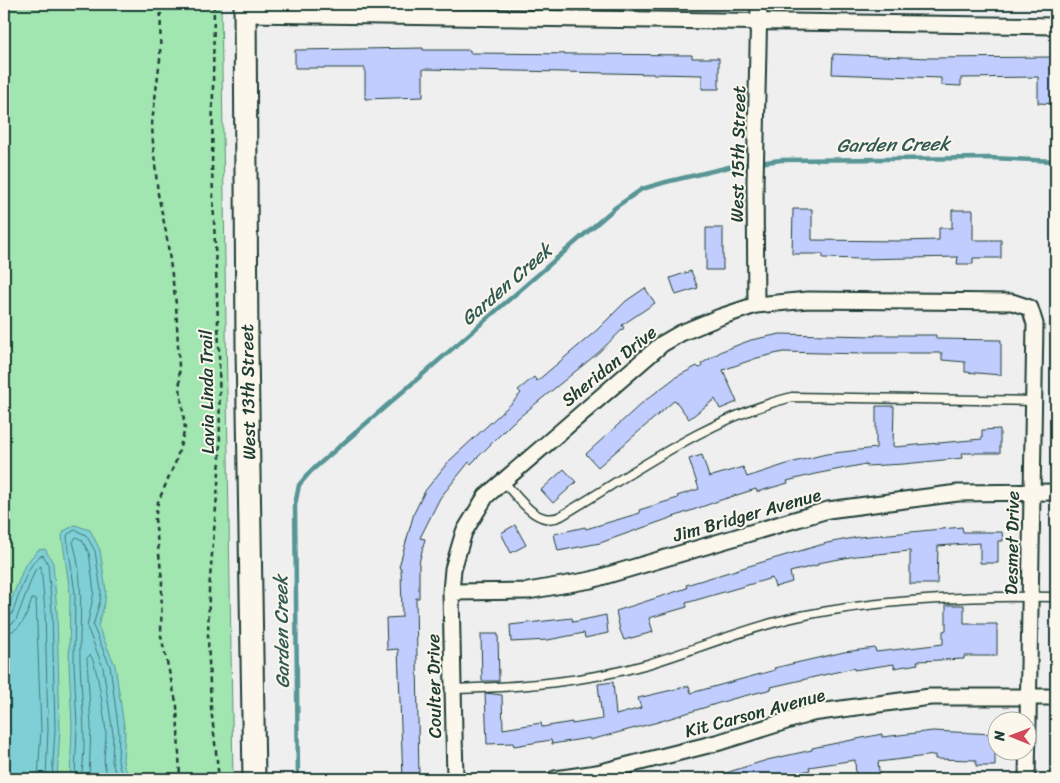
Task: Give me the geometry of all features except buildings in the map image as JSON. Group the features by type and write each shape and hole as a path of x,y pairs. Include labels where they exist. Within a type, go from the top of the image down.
{"main road":[{"name":"West 13th Street","path":"245,9 247,348 254,779"}],"street":[{"name":"West 15th Street","path":"756,305 755,182 759,4"},
{"path":"245,9 1056,26"},
{"name":"Sheridan Drive","path":"451,592 453,569 464,532 486,496 662,344 680,333 756,305 808,300 1012,302 1030,308"},
{"name":"Desmet Drive","path":"1028,779 1035,324 1030,308"},
{"name":"Jim Bridger Avenue","path":"451,592 528,591 592,580 828,510 942,495 1056,492"},
{"name":"Coulter Drive","path":"451,592 455,779"},
{"name":"Kit Carson Avenue","path":"555,779 597,773 720,742 812,713 930,697 1056,697"}],"lane":[{"path":"502,481 537,516 548,520 561,516 722,421 758,406 792,397 1033,401"},
{"path":"454,689 504,687 606,674 648,664 736,633 797,617 891,603 969,598 1056,597"}],"path":[{"path":"161,4 160,60 152,122 153,144 158,194 166,232 176,304 180,388 185,429 176,461 158,502 155,519 162,580 161,636 176,701 180,779"},
{"name":"Lavia Linda Trail","path":"214,4 212,169 219,348 220,460 209,590 208,638 210,707 219,779"}],"green space":[{"path":"4,4 221,4 233,779 4,779"}],"water":[{"path":"75,525 90,530 100,550 106,591 98,626 115,665 125,733 124,767 133,779 70,779 72,727 69,663 70,593 62,536 64,531"},
{"path":"45,549 53,563 57,612 60,729 57,779 7,779 4,770 4,618 25,565 38,550"}],"waterway":[{"name":"Garden Creek","path":"298,779 295,505 299,485 310,472 616,207 642,189 666,182 729,167 781,160 990,158 1056,161"}]}
